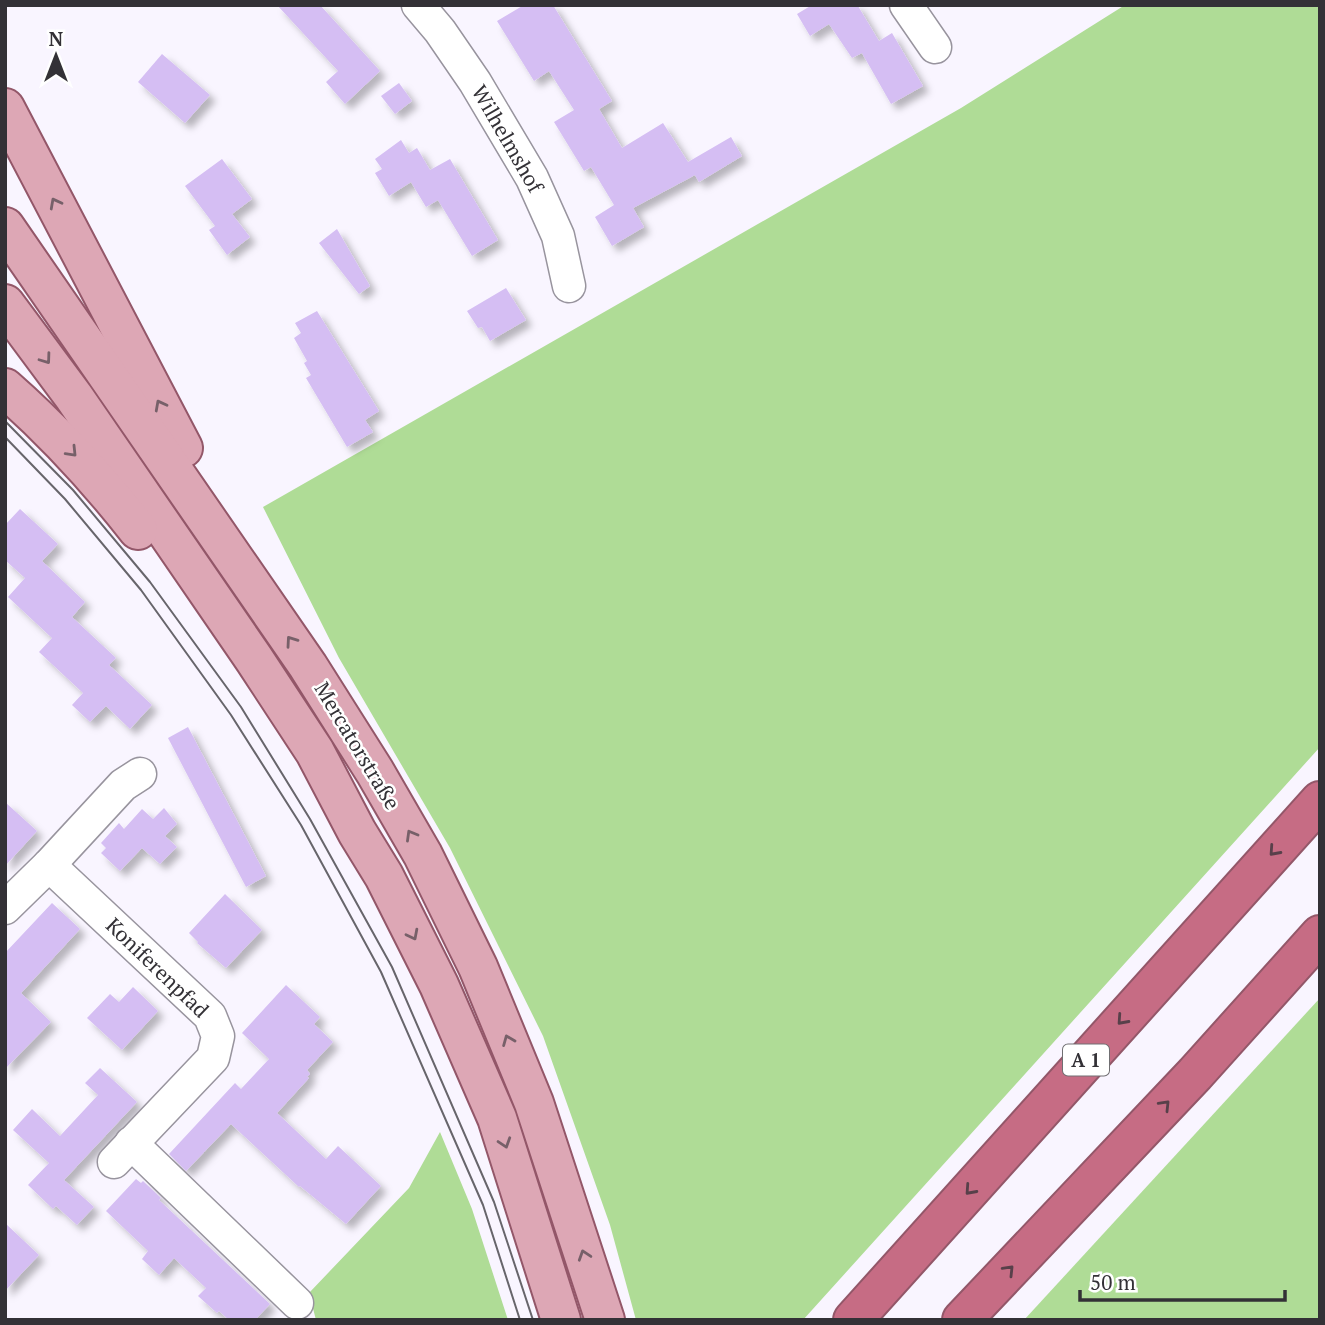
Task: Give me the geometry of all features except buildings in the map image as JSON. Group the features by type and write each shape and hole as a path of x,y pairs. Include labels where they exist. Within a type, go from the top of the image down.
{"highway":[{"name":"A 1","path":"853,1320 1320,801"},
{"path":"962,1320 1195,1074 1320,935"}],"main road":[{"path":"5,108 260,596"},
{"name":"Mercatorstraße","path":"5,228 308,666 375,772 423,855 478,967 534,1103 605,1320"},
{"name":"Mercatorstraße","path":"5,304 74,397 315,752 357,832 384,876 439,985 496,1118 561,1320"},
{"path":"5,388 82,462 135,527 226,645 304,761 357,832"}],"street":[{"name":"Wilhelmshof","path":"418,5 440,31 475,82 532,178 558,236 569,285"},
{"path":"906,5 936,47"},
{"path":"5,908 49,866 123,785 140,774"},
{"name":"Koniferenpfad","path":"49,866 210,1016 218,1037 213,1058 122,1153 297,1303"}],"green space":[{"path":"1125,5 1320,5 1320,747 803,1320 636,1320 610,1225 543,1036 450,848 339,658 263,507 961,108"},
{"path":"1320,998 1320,1320 1024,1320"},
{"path":"440,1132 472,1209 508,1320 316,1320 309,1293 409,1188"}],"tram line":[{"path":"5,421 73,490 150,582 241,707 310,819 392,967 494,1202 533,1320"},
{"path":"5,437 65,499 141,590 231,715 301,825 381,972 483,1205 520,1320"}]}
